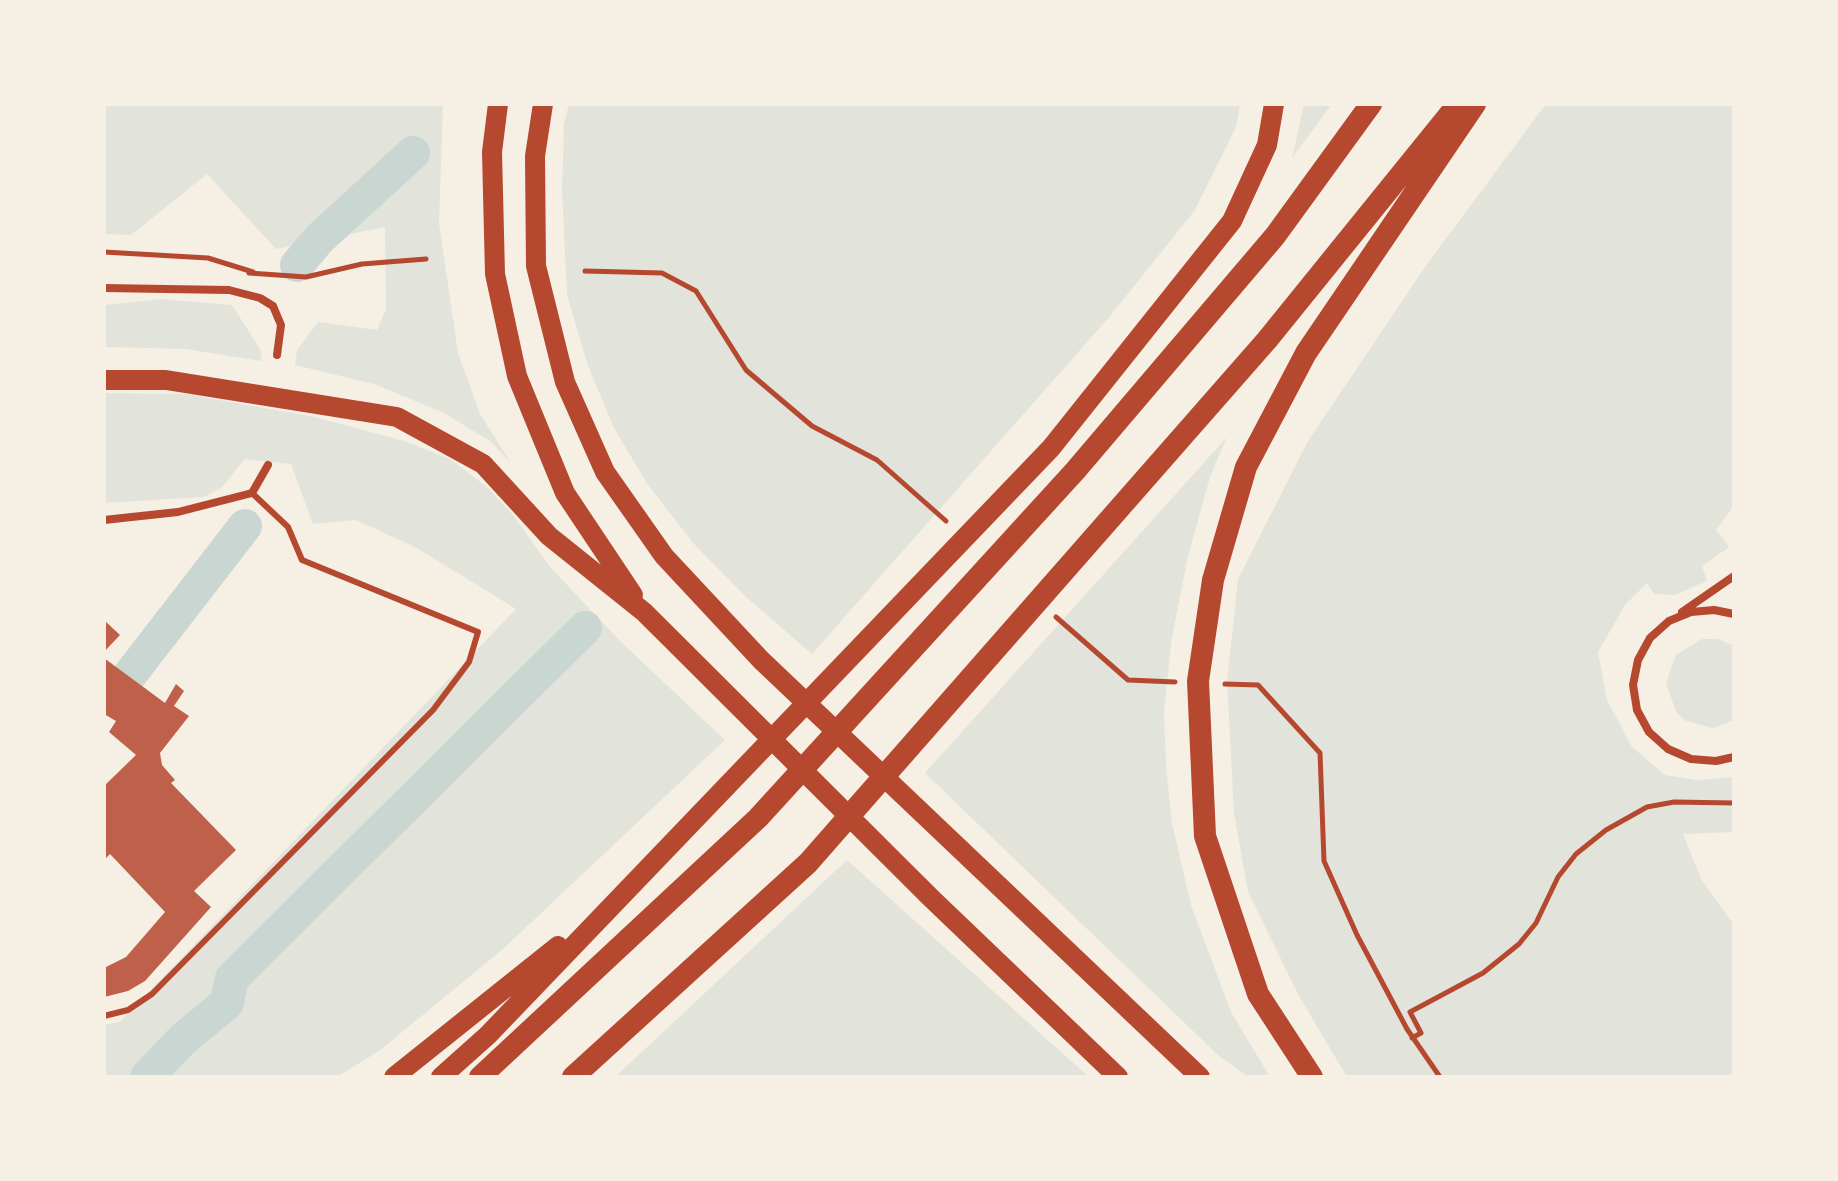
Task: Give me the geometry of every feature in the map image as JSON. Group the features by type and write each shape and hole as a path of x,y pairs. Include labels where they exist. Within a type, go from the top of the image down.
{"highway":[{"path":"480,1077 758,818 1075,471 1275,236 1371,104"},
{"path":"573,1077 808,863 1267,340 1458,104"},
{"path":"1312,1077 1258,994 1205,836 1198,681 1213,580 1246,467 1306,353 1475,104"}],"main road":[{"path":"498,104 492,152 495,274 517,376 565,493 644,612"},
{"path":"543,104 535,156 536,266 565,382 613,484 664,556 761,660 1200,1077"},
{"path":"441,1077 488,1035 1051,448 1232,221 1267,145 1274,104"},
{"path":"104,380 166,380 397,417 483,464 549,536 644,612 726,697 1118,1077"},
{"path":"394,1077 469,1020 629,887"}],"street":[{"path":"104,288 229,290 260,298 273,306 281,325 277,355"},
{"path":"104,520 178,512 252,493 268,465"},
{"path":"1734,576 1650,638 1638,660 1633,685 1637,710 1649,732 1668,749 1691,759 1716,761 1734,757"},
{"path":"1669,621 1691,612 1714,610 1734,614"}],"lane":[{"path":"104,1016 128,1010 152,994 433,710 469,662 478,632 302,560 288,527 252,493"}],"path":[{"path":"104,252 208,258 253,273 306,277 362,264 426,259"},
{"path":"585,271 662,273 696,291 746,370 812,426 877,460 923,501"},
{"path":"1412,1038 1421,1033 1410,1012 1483,973 1519,944 1536,923 1558,877 1576,854 1606,830 1647,807 1674,802 1734,803"},
{"path":"1407,1029 1440,1077"}],"shaded area":[{"path":"104,104 443,104 439,223 458,353 480,414 511,463 490,441 444,413 374,384 295,365 297,350 318,322 377,330 386,309 385,227 276,249 207,174 131,235 104,234"},
{"path":"569,104 1240,104 1236,127 1195,210 1110,316 812,654 746,597 694,544 648,485 614,428 588,366 567,295 562,190 564,124"},
{"path":"1304,104 1332,104 1292,158"},
{"path":"1546,104 1734,104 1734,506 1716,530 1729,547 1702,566 1707,581 1675,595 1654,594 1647,583 1625,605 1598,652 1607,700 1632,747 1665,775 1696,780 1734,777 1734,832 1683,834 1701,879 1734,925 1734,1077 1347,1077 1299,996 1248,892 1234,813 1227,682 1238,579 1308,441 1427,264"},
{"path":"162,299 232,305 262,352 261,361 186,349 104,347 104,305"},
{"path":"104,393 185,394 315,417 404,441 450,459 487,487 513,515 551,568 621,642 725,740 503,949 379,1051 337,1077 104,1077 104,1025 120,1022 516,609 417,548 356,520 313,524 291,464 245,459 222,487 204,497 104,503"},
{"path":"1227,437 1210,477 1188,556 1172,637 1164,711 1166,767 1172,823 1191,905 1231,1012 1270,1077 1248,1077 1218,1055 925,773"},
{"path":"1702,639 1718,639 1734,646 1734,720 1713,728 1686,721 1676,712 1666,683 1676,655"},
{"path":"847,860 1089,1077 615,1077"}],"building":[{"path":"104,620 120,635 104,652"},
{"path":"104,658 165,703 176,684 184,691 174,706 189,716 160,753 162,765 175,780 171,783 236,850 194,891 211,907 145,981 128,991 104,997 104,968 126,957 165,912 110,854 104,860 104,786 136,755 109,732 116,721 104,714"}],"waterway":[{"path":"297,265 319,239 413,153"},
{"path":"129,676 245,526"},
{"path":"147,1077 183,1039 227,1003 232,978 585,628"}]}
